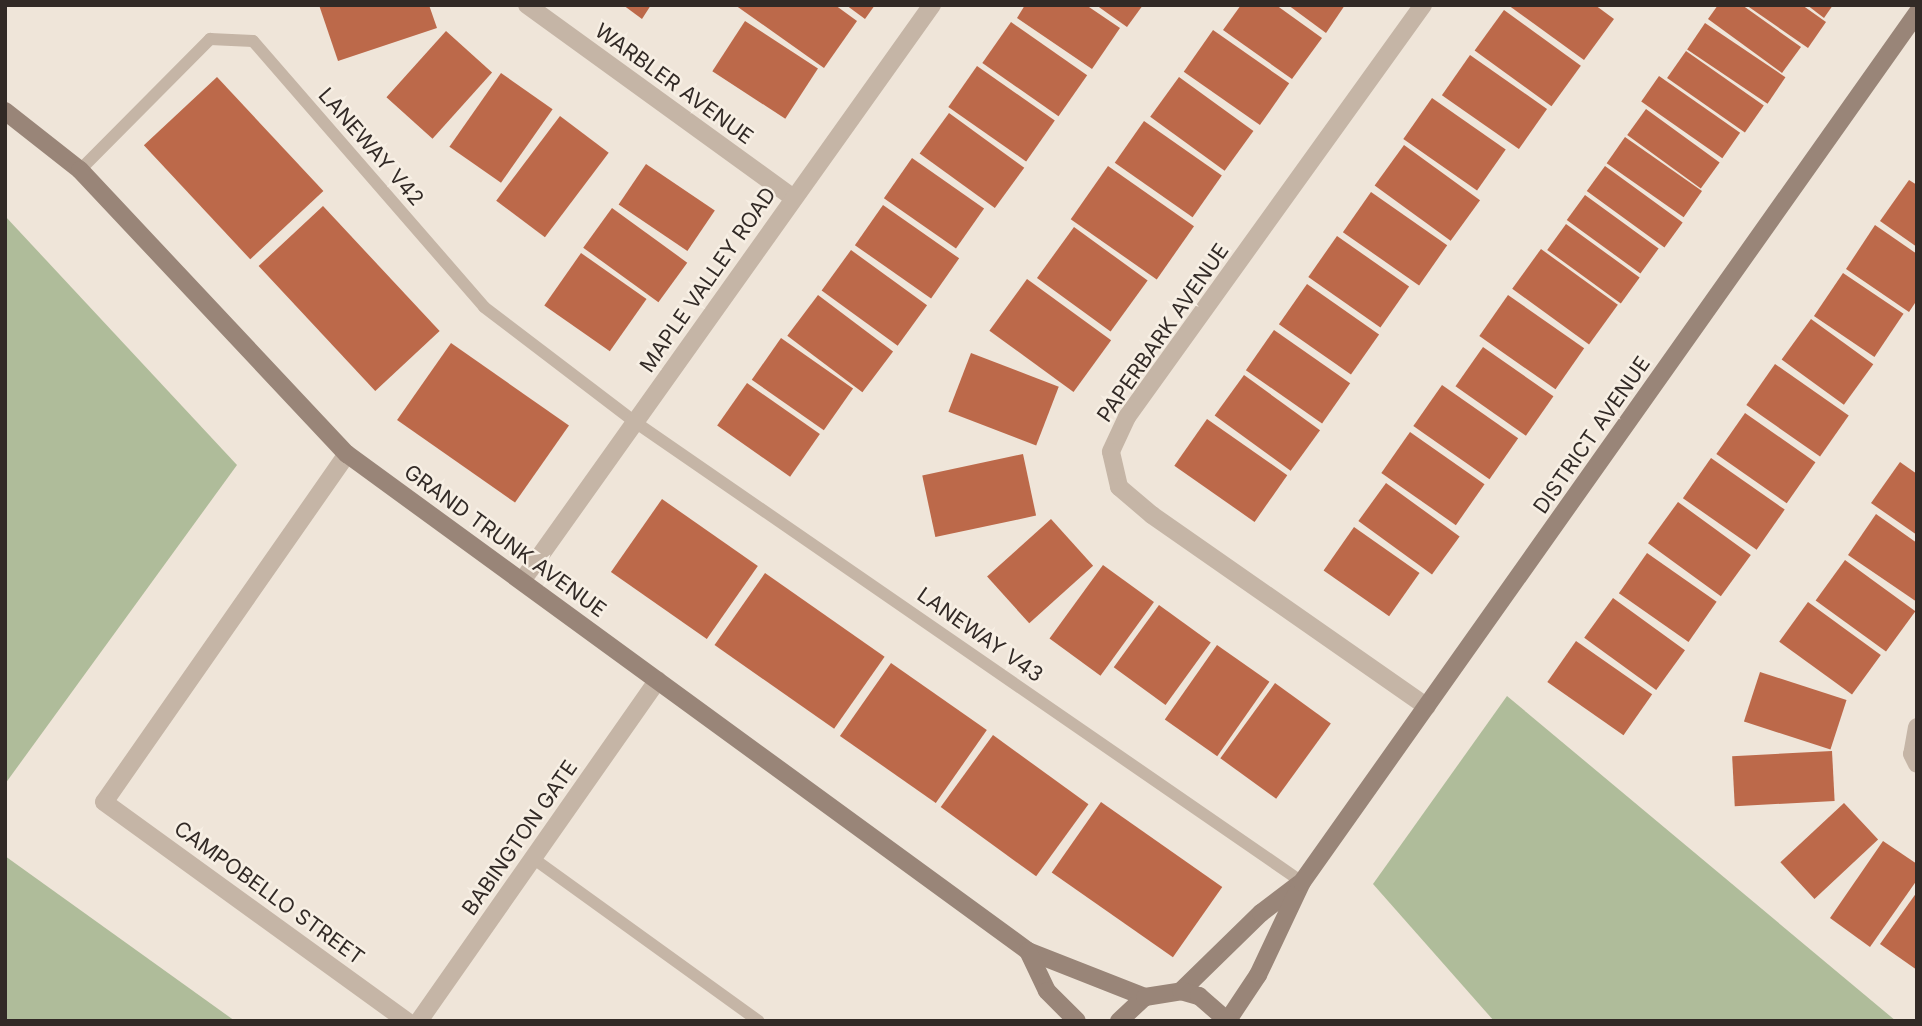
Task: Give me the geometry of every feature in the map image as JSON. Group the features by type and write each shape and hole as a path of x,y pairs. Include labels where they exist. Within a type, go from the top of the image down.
{"street":[{"name":"WARBLER AVENUE","path":"527,5 794,198"},
{"name":"MAPLE VALLEY ROAD","path":"522,581 932,5"},
{"name":"PAPERBARK AVENUE","path":"1423,5 1127,417 1111,452 1119,487 1152,515 1427,707"},
{"name":"DISTRICT AVENUE","path":"1228,1020 1258,975 1302,882 1917,12"},
{"name":"GRAND TRUNK AVENUE","path":"5,111 80,170 347,454 1028,951 1145,998"},
{"name":"CAMPOBELLO STREET","path":"347,454 104,802 407,1021"},
{"name":"BABINGTON GATE","path":"419,1021 658,680"},
{"path":"1917,727 1912,754 1917,764"},
{"name":"DISTRICT AVENUE","path":"1181,991 1261,913 1302,882"},
{"name":"GRAND TRUNK AVENUE","path":"1028,951 1047,991 1077,1021"},
{"path":"1119,1021 1145,998 1181,991 1199,996 1228,1020"}],"lane":[{"name":"LANEWAY V42","path":"80,170 210,39 253,41 484,307 635,422"},
{"name":"LANEWAY V43","path":"635,422 1302,882"},
{"path":"534,859 759,1021"}],"green space":[{"path":"5,216 237,465 5,784"},
{"path":"1507,696 1896,1021 1494,1021 1373,884"},
{"path":"5,856 235,1021 5,1021"}],"building":[{"path":"319,5 429,5 437,28 338,61"},
{"path":"623,5 651,5 642,19"},
{"path":"735,5 835,5 857,21 824,68"},
{"path":"846,5 875,5 865,19"},
{"path":"1025,5 1086,5 1120,28 1092,69 1017,18"},
{"path":"1096,5 1143,5 1127,27"},
{"path":"1241,5 1276,5 1322,38 1292,79 1223,30"},
{"path":"1288,5 1345,5 1326,33"},
{"path":"1508,5 1595,5 1614,19 1584,60"},
{"path":"1718,5 1742,5 1801,47 1782,73 1708,19"},
{"path":"1746,5 1802,5 1826,22 1808,48"},
{"path":"1807,5 1833,5 1824,18"},
{"path":"1504,10 1581,66 1551,106 1475,50"},
{"path":"745,21 818,68 785,119 712,71"},
{"path":"1011,22 1087,75 1059,116 982,63"},
{"path":"1705,23 1785,77 1768,104 1687,50"},
{"path":"1213,30 1289,83 1260,125 1184,72"},
{"path":"446,31 492,72 433,139 386,97"},
{"path":"1686,51 1764,105 1745,133 1667,78"},
{"path":"1470,55 1547,109 1519,149 1442,95"},
{"path":"977,66 1055,120 1026,161 948,107"},
{"path":"501,73 553,109 501,183 449,147"},
{"path":"1659,76 1740,133 1722,158 1641,101"},
{"path":"217,77 323,191 250,259 144,145"},
{"path":"1179,77 1253,131 1225,171 1150,117"},
{"path":"1432,98 1506,150 1477,191 1403,139"},
{"path":"1646,109 1720,162 1701,188 1627,135"},
{"path":"949,113 1024,168 995,208 920,153"},
{"path":"560,116 609,153 545,237 496,201"},
{"path":"1144,121 1222,175 1193,217 1115,163"},
{"path":"1625,137 1702,191 1684,217 1607,163"},
{"path":"1404,145 1480,200 1451,241 1375,185"},
{"path":"912,158 984,208 956,249 884,198"},
{"path":"646,164 715,210 687,251 619,205"},
{"path":"1108,166 1194,226 1157,279 1071,219"},
{"path":"1605,166 1683,222 1664,248 1587,191"},
{"path":"1909,180 1917,185 1917,247 1880,221"},
{"path":"1371,192 1447,245 1419,285 1343,232"},
{"path":"1585,195 1659,248 1640,274 1567,220"},
{"path":"883,205 959,258 931,298 855,245"},
{"path":"323,206 440,331 375,391 259,266"},
{"path":"612,208 687,263 658,302 583,248"},
{"path":"1566,224 1640,277 1621,303 1547,250"},
{"path":"1875,225 1917,254 1917,300 1909,312 1846,269"},
{"path":"1074,227 1148,280 1111,331 1037,278"},
{"path":"1337,236 1409,286 1380,327 1308,277"},
{"path":"1541,249 1618,305 1589,344 1512,289"},
{"path":"851,250 927,305 898,346 822,290"},
{"path":"581,253 647,299 610,351 544,305"},
{"path":"1843,273 1904,314 1874,357 1814,316"},
{"path":"1027,279 1111,340 1074,392 989,331"},
{"path":"1307,284 1379,334 1351,375 1279,324"},
{"path":"818,295 893,352 862,392 787,336"},
{"path":"1508,295 1584,348 1556,389 1479,336"},
{"path":"1811,319 1873,364 1844,405 1782,359"},
{"path":"1274,330 1350,383 1322,423 1246,370"},
{"path":"781,338 853,388 824,430 752,380"},
{"path":"451,343 569,426 515,503 397,420"},
{"path":"1483,347 1553,396 1526,436 1455,386"},
{"path":"971,353 1059,387 1036,446 948,412"},
{"path":"1775,364 1849,416 1820,457 1746,405"},
{"path":"1244,375 1320,430 1291,471 1215,415"},
{"path":"747,383 820,434 790,477 717,426"},
{"path":"1442,385 1518,438 1490,479 1413,426"},
{"path":"1745,413 1815,462 1787,503 1716,454"},
{"path":"1207,419 1287,475 1255,522 1174,466"},
{"path":"1410,432 1485,484 1456,525 1381,473"},
{"path":"1023,454 1036,516 935,537 922,475"},
{"path":"1711,458 1785,510 1757,550 1683,498"},
{"path":"1900,462 1917,474 1917,535 1871,503"},
{"path":"1386,483 1460,536 1432,575 1358,521"},
{"path":"662,499 758,566 707,639 611,572"},
{"path":"1678,502 1751,555 1721,596 1648,543"},
{"path":"1876,514 1917,543 1917,602 1848,555"},
{"path":"1051,519 1093,566 1029,623 987,577"},
{"path":"1354,527 1420,573 1389,616 1324,570"},
{"path":"1647,553 1717,602 1689,642 1619,593"},
{"path":"1845,560 1915,611 1886,652 1816,600"},
{"path":"1103,565 1154,602 1100,676 1050,639"},
{"path":"765,573 885,657 834,729 715,645"},
{"path":"1613,598 1685,650 1656,690 1584,638"},
{"path":"1808,602 1881,655 1852,695 1779,642"},
{"path":"1159,605 1211,643 1166,705 1114,667"},
{"path":"1576,641 1652,694 1624,735 1547,682"},
{"path":"1217,645 1269,682 1217,756 1165,720"},
{"path":"891,663 987,730 936,803 840,736"},
{"path":"1760,672 1847,700 1830,750 1744,721"},
{"path":"1275,683 1331,724 1276,799 1220,758"},
{"path":"993,735 1088,804 1036,876 941,807"},
{"path":"1832,751 1835,801 1735,806 1732,756"},
{"path":"1101,802 1222,887 1173,957 1052,872"},
{"path":"1844,803 1878,840 1814,899 1780,862"},
{"path":"1883,841 1917,864 1917,880 1870,947 1830,918"},
{"path":"1917,892 1917,970 1880,944"}]}
